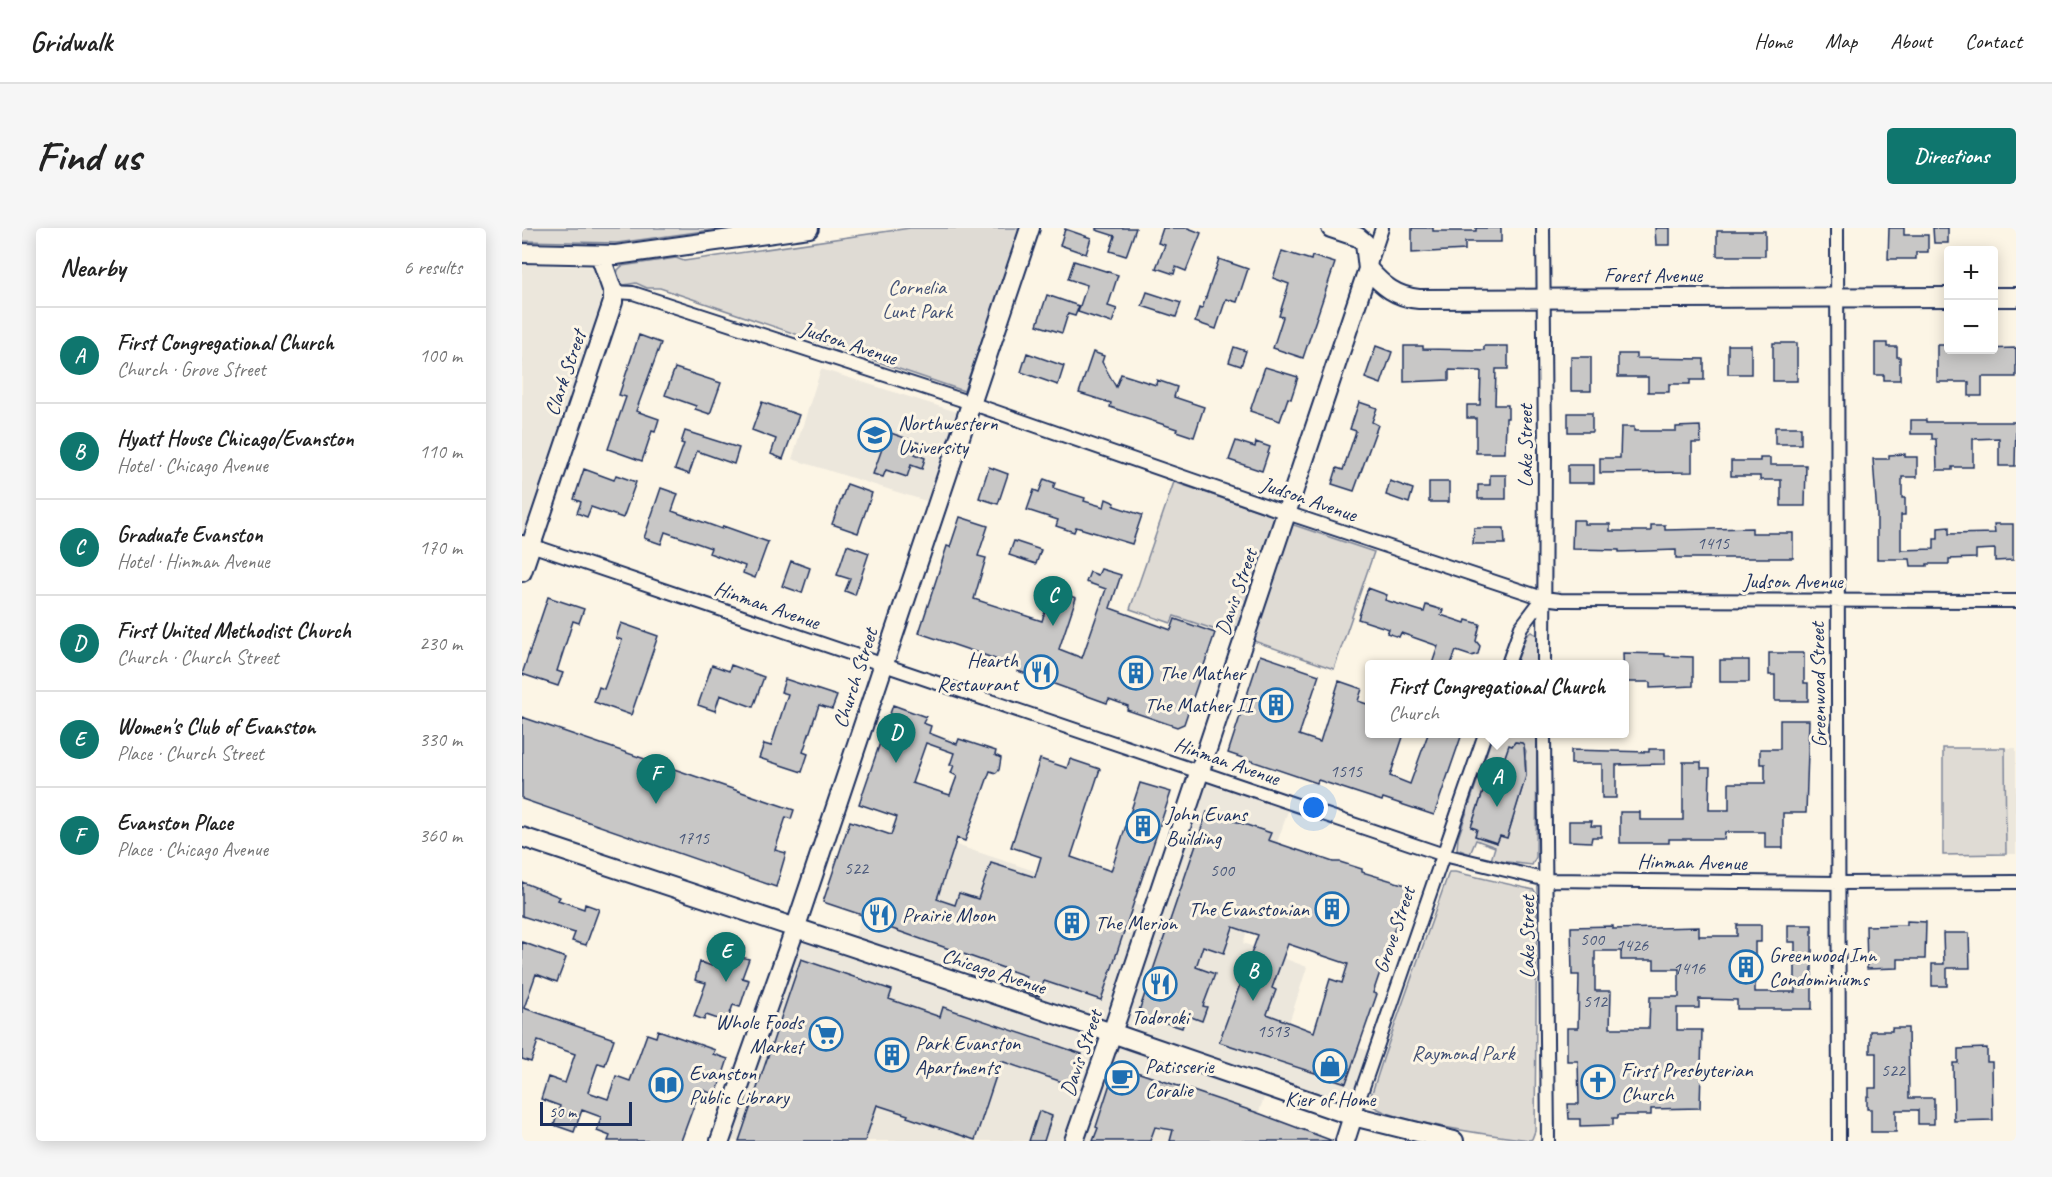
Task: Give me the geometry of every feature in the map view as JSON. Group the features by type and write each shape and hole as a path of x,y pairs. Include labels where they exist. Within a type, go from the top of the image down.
{"main road":[{"path":"522,253 634,254 809,228"},
{"name":"Church Street","path":"720,1141 795,929 1030,228"},
{"path":"1331,228 1358,237 1365,243 1368,269"},
{"path":"600,255 613,292"},
{"name":"Forest Avenue","path":"1368,269 1388,289 1408,298 1944,297"},
{"name":"Davis Street","path":"1074,1141 1200,773 1368,269"},
{"name":"Clark Street","path":"522,572 526,543 613,302 613,292"},
{"path":"1998,297 2016,297"},
{"name":"Chicago Avenue","path":"522,837 1112,1033 1353,1116 1454,1141"},
{"name":"Grove Street","path":"1345,1141 1353,1116"}],"street":[{"name":"Davis Street","path":"1368,269 1382,228"},
{"name":"Lake Street","path":"1543,228 1544,660"},
{"name":"Greenwood Street","path":"1837,228 1836,601 1839,1141"},
{"name":"Judson Avenue","path":"613,292 633,293 970,404 1543,598 1560,600 2016,601"},
{"name":"Hinman Avenue","path":"526,543 1444,855 1546,880 2016,882"},
{"path":"1509,660 1521,627 1543,598"},
{"name":"Grove Street","path":"1353,1116 1484,738"},
{"name":"Lake Street","path":"1544,738 1548,1141"}],"shaded area":[{"path":"522,264 593,267 601,282 602,303 522,544"},
{"name":"Northwestern University","path":"821,369 957,412 929,502 792,459"},
{"path":"2005,748 2016,748 2016,854 2006,854"},
{"path":"1203,772 1291,802 1243,943 1307,967 1289,1023 1372,1052 1352,1114 1268,1086 1249,1141 724,1141 798,927 852,945 893,824 1155,911"}],"green space":[{"path":"522,228 726,228 617,243 522,241"},
{"name":"Cornelia Lunt Park","path":"910,228 1021,228 964,391 660,288 647,288 636,283 624,285 616,278 622,266 676,258 684,261"},
{"path":"1174,482 1275,516 1234,636 1174,616 1171,623 1130,609"},
{"path":"1288,523 1374,552 1334,669 1251,640"},
{"path":"1531,632 1537,635 1537,660 1517,660 1526,636"},
{"path":"1492,738 1537,738 1536,857 1532,865 1491,860 1495,847 1476,840 1470,854 1457,849 1458,838","holes":["1515,742 1522,743 1526,751 1524,760 1526,761 1526,776 1507,837 1500,836 1497,843 1475,836 1477,829 1471,827 1492,766 1501,768"]},
{"path":"1943,748 2005,748 2006,854 1943,855"},
{"name":"Raymond Park","path":"1449,872 1534,890 1537,895 1535,1131 1530,1140 1418,1122 1395,1116 1378,1109 1369,1102"}],"building":[{"path":"1096,228 1136,228 1126,256 1110,251 1115,236 1096,230"},
{"path":"1163,228 1188,228 1201,233 1186,271 1176,267 1174,274 1156,268 1165,245 1158,243"},
{"path":"1412,228 1433,228 1433,231 1476,231 1476,228 1501,228 1501,242 1465,242 1465,250 1412,253"},
{"path":"1655,228 1670,228 1670,245 1656,245"},
{"path":"1889,228 1904,228 1904,235 1928,235 1928,252 1916,252 1916,259 1888,259"},
{"path":"1933,228 1948,228 1948,243 1934,243"},
{"path":"1065,229 1091,238 1086,254 1060,245"},
{"path":"1717,231 1765,231 1765,256 1717,256"},
{"path":"1282,251 1311,260 1312,256 1335,263 1303,358 1273,348 1283,317 1279,316 1289,284 1273,278"},
{"path":"1219,259 1248,269 1237,302 1226,299 1216,329 1195,322 1199,308 1202,309"},
{"path":"1074,261 1118,275 1108,306 1117,309 1112,323 1078,312 1087,285 1068,279"},
{"path":"1147,292 1181,303 1176,317 1142,306"},
{"path":"1047,295 1079,306 1075,316 1068,314 1062,333 1037,325"},
{"path":"639,335 661,343 636,411 659,419 655,432 652,431 642,461 608,449 626,397 619,395"},
{"path":"1773,343 1797,343 1797,381 1773,381"},
{"path":"1875,343 1887,343 1887,347 1897,347 1897,357 1900,357 1900,380 1884,380 1884,375 1875,375"},
{"path":"1728,345 1751,345 1751,374 1728,374"},
{"path":"1937,345 1944,345 1944,354 1998,354 1998,349 2016,348 2016,377 1982,377 1982,396 1969,396 1969,382 1937,382"},
{"path":"1376,346 1392,352 1381,384 1365,378"},
{"path":"1404,346 1423,346 1423,349 1484,350 1484,346 1508,346 1508,369 1496,369 1495,405 1508,405 1505,453 1476,453 1476,418 1467,418 1467,405 1480,405 1481,371 1449,370 1449,380 1404,382"},
{"path":"1234,347 1246,351 1241,366 1229,362"},
{"path":"1093,352 1104,356 1102,362 1116,387 1121,374 1156,385 1157,380 1177,387 1174,397 1204,407 1194,437 1176,431 1177,429 1110,407 1111,403 1079,393"},
{"path":"1027,353 1064,366 1058,385 1021,372"},
{"path":"1618,354 1636,354 1636,358 1704,359 1704,380 1690,380 1690,384 1669,384 1669,392 1648,392 1648,377 1618,377"},
{"path":"1571,357 1591,357 1591,391 1571,391"},
{"path":"1265,367 1298,377 1291,399 1288,398 1280,421 1250,411"},
{"path":"675,368 721,383 710,414 695,409 696,406 665,395"},
{"path":"762,402 799,415 783,459 771,454 776,439 752,430"},
{"path":"1359,402 1377,408 1372,422 1378,425 1354,491 1332,484 1337,468 1343,470 1356,431 1350,429"},
{"path":"1568,413 1592,413 1592,432 1568,432"},
{"path":"1911,420 2016,422 2015,466 1999,466 1999,438 1973,439 1973,467 1937,470 1936,439 1932,439 1932,434 1911,434"},
{"path":"1700,426 1701,443 1692,443 1692,472 1600,473 1600,458 1620,458 1621,427 1634,427 1634,431 1676,431 1676,427"},
{"path":"1775,427 1801,427 1801,444 1775,444"},
{"path":"685,431 739,448 734,464 697,451 689,474 675,469 684,444 681,443"},
{"path":"888,432 919,443 915,454 925,458 922,469 911,465 907,477 886,470 883,477 873,474"},
{"path":"1236,441 1255,447 1256,442 1270,447 1262,471 1229,460"},
{"path":"1905,454 1905,457 1917,457 1917,477 1902,477 1905,515 1901,515 1901,550 1934,549 1934,539 1938,539 1938,528 1949,527 1949,534 1995,533 1994,524 2013,524 2013,560 1995,561 1995,549 1976,550 1976,558 1949,559 1949,564 1927,564 1927,566 1911,566 1910,559 1877,559 1873,459 1889,459 1889,455"},
{"path":"1760,458 1770,458 1770,465 1806,465 1805,506 1781,506 1781,480 1760,480 1760,476 1731,476 1731,461 1760,461"},
{"path":"1568,465 1594,465 1594,483 1568,483"},
{"path":"989,467 1008,474 998,504 979,498"},
{"path":"584,469 614,480 616,475 636,482 623,518 591,507 587,517 577,513 581,502 574,499"},
{"path":"1490,475 1506,475 1506,499 1478,499 1478,485 1490,485"},
{"path":"1044,479 1055,483 1053,488 1085,498 1084,501 1104,507 1106,499 1115,503 1114,506 1142,515 1132,544 1076,527 1074,532 1056,526 1058,520 1027,510 1034,490 1039,492"},
{"path":"1390,481 1413,489 1409,503 1386,495"},
{"path":"1429,482 1449,482 1449,502 1429,502"},
{"path":"847,484 872,493 858,533 832,524"},
{"path":"661,488 678,494 672,511 768,542 755,578 743,573 745,566 709,553 711,548 665,532 661,544 644,538"},
{"path":"960,517 988,526 978,556 986,558 974,599 1042,621 1052,590 1076,598 1059,649 1082,658 1106,589 1086,582 1090,572 1098,575 1101,569 1121,575 1110,608 1171,630 1175,619 1215,633 1184,724 1177,727 1127,710 1128,706 1109,699 1107,703 1018,671 1019,668 987,656 919,633 947,546 950,547"},
{"path":"1573,520 1584,520 1584,524 1610,524 1610,531 1651,531 1651,525 1665,525 1665,530 1752,528 1752,533 1793,533 1793,558 1676,558 1676,550 1619,552 1619,550 1572,549"},
{"path":"1474,528 1504,528 1505,544 1473,544"},
{"path":"1014,541 1041,550 1036,564 1009,555"},
{"path":"847,545 869,553 855,595 845,591 850,579 837,575"},
{"path":"791,561 810,568 802,593 782,586"},
{"path":"1368,588 1387,595 1385,600 1424,612 1426,605 1443,610 1441,615 1465,623 1466,620 1480,624 1476,641 1480,646 1478,654 1471,656 1456,651 1453,660 1433,660 1438,646 1401,633 1399,637 1387,633 1389,629 1358,619"},
{"path":"548,597 584,609 579,623 573,621 557,671 563,673 558,686 522,674"},
{"path":"621,623 658,636 631,715 594,702 599,687 604,689 622,640 616,638"},
{"path":"1623,653 1693,657 1693,686 1650,688 1650,682 1629,682 1629,660 1623,660"},
{"path":"1769,653 1804,653 1804,683 1808,683 1808,701 1775,701 1775,675 1769,675"},
{"path":"1260,655 1319,675 1299,735 1320,742 1339,681 1362,689 1358,701 1365,703 1365,738 1403,738 1390,776 1410,784 1427,738 1461,738 1434,815 1318,780 1317,783 1228,753"},
{"path":"1720,660 1749,660 1749,682 1720,682"},
{"path":"712,665 729,671 731,665 764,677 753,707 720,695 715,711 698,705"},
{"path":"785,679 837,696 832,709 819,705 803,752 808,754 802,772 759,758 764,744 771,746 788,694 781,692"},
{"path":"893,705 926,717 923,723 931,726 929,733 957,744 959,739 996,751 995,755 1001,758 999,770 996,773 990,771 965,841 957,838 937,899 955,905 959,893 978,899 991,863 1035,877 1041,857 1011,847 1040,759 1067,768 1070,759 1100,769 1071,857 1111,871 1140,783 1171,792 1101,1000 1044,981 1039,996 1021,990 1026,976 864,919 865,916 823,902 850,821 891,835 897,817 859,804","holes":["926,743 954,753 950,765 954,765 951,773 957,776 950,795 912,783"]},
{"path":"522,717 794,810 791,819 786,817 775,850 786,853 776,887 522,799"},
{"path":"1780,720 1809,720 1806,813 1783,813 1783,848 1765,848 1765,832 1725,832 1724,839 1669,839 1669,843 1620,843 1620,812 1640,812 1640,820 1683,820 1683,762 1701,762 1701,768 1710,768 1709,810 1729,810 1729,783 1765,783 1765,764 1760,764 1760,749 1780,749"},
{"path":"1515,742 1524,745 1526,776 1507,838 1500,836 1497,843 1475,836 1477,829 1471,827 1492,766 1501,768 1509,745 1512,746"},
{"path":"1649,749 1665,749 1665,764 1616,765 1616,798 1602,798 1602,764 1571,764 1571,750 1649,752"},
{"path":"1207,812 1271,833 1268,840 1409,886 1373,993 1377,994 1346,1083 1219,1042 1258,935 1233,927 1224,953 1203,946 1196,967 1215,974 1203,1006 1207,1007 1202,1021 1186,1015 1182,1028 1138,1014","holes":["1288,944 1348,964 1342,983 1330,979 1314,1032 1267,1014 1276,990 1272,988"]},
{"path":"1569,821 1592,821 1591,826 1601,826 1601,837 1592,837 1591,842 1569,841"},
{"path":"522,882 560,897 558,900 584,909 585,904 599,909 586,945 572,941 575,933 522,916"},
{"path":"1907,921 1926,922 1925,959 1898,959 1898,968 1867,969 1866,926 1907,925"},
{"path":"1737,925 1761,925 1761,942 1755,942 1755,992 1795,992 1795,942 1788,942 1788,925 1812,925 1812,1009 1737,1009 1737,1000 1699,999 1699,1008 1677,1008 1677,1030 1702,1030 1700,1108 1651,1109 1651,1115 1618,1115 1618,1118 1613,1118 1613,1125 1580,1126 1580,1119 1569,1119 1568,1104 1579,1104 1578,1061 1567,1061 1567,1028 1578,1028 1579,975 1572,975 1571,927 1613,926 1613,929 1699,927 1699,936 1737,936","holes":["1595,951 1621,951 1621,960 1654,960 1654,969 1679,969 1679,997 1650,997 1649,1028 1610,1028 1611,991 1595,991"]},
{"path":"1943,933 1969,933 1970,968 1947,968 1947,986 1932,986 1932,964 1944,964"},
{"path":"522,942 566,958 557,982 536,974 524,1008 614,1039 605,1065 598,1063 588,1092 608,1099 616,1076 630,1081 647,1034 656,1037 658,1030 715,1050 713,1054 728,1059 716,1095 700,1089 681,1141 608,1141 610,1136 597,1131 601,1117 582,1110 574,1132 554,1125 560,1106 541,1099 548,1077 565,1083 575,1054 538,1041 531,1062 522,1059"},
{"path":"730,942 745,947 741,957 749,959 742,978 749,980 740,1007 733,1005 727,1022 706,1015 704,1020 694,1016 706,983 695,980 700,962 712,966 718,949 727,952"},
{"path":"801,959 892,990 889,999 940,1017 943,1007 1082,1054 1071,1085 1001,1061 975,1140 877,1105 865,1141 739,1141"},
{"path":"1892,1028 1908,1028 1909,1098 1934,1098 1934,1124 1918,1124 1918,1110 1896,1110 1896,1132 1871,1132 1871,1109 1867,1109 1867,1096 1869,1096 1869,1088 1876,1088 1876,1053 1870,1053 1870,1031 1892,1031"},
{"path":"1987,1048 1987,1062 1992,1062 1993,1120 1954,1121 1953,1063 1958,1063 1958,1049"},
{"path":"1116,1065 1333,1141 1170,1141 1173,1130 1155,1127 1150,1141 1093,1141"},
{"path":"1039,1111 1052,1116 1044,1141 1029,1141"}],"place":[{"name":"Northwestern University","path":"875,435"},
{"name":"Graduate Evanston","path":"1053,626"},
{"name":"Hearth Restaurant","path":"1041,672"},
{"name":"The Mather","path":"1136,673"},
{"name":"The Mather II","path":"1276,705"},
{"name":"First United Methodist Church","path":"896,763"},
{"name":"Evanston Place","path":"656,804"},
{"name":"First Congregational Church","path":"1497,807"},
{"name":"John Evans Building","path":"1143,826"},
{"name":"The Evanstonian","path":"1332,909"},
{"name":"Prairie Moon","path":"879,915"},
{"name":"The Merion","path":"1072,923"},
{"name":"Greenwood Inn Condominiums","path":"1746,967"},
{"name":"Women's Club of Evanston","path":"726,982"},
{"name":"Todoroki","path":"1160,984"},
{"name":"Hyatt House Chicago/Evanston","path":"1253,1001"},
{"name":"Whole Foods Market","path":"826,1034"},
{"name":"Park Evanston Apartments","path":"892,1055"},
{"name":"Kier of Home","path":"1330,1066"},
{"name":"Patisserie Coralie","path":"1122,1078"},
{"name":"First Presbyterian Church","path":"1598,1082"},
{"name":"Evanston Public Library","path":"666,1085"}]}
